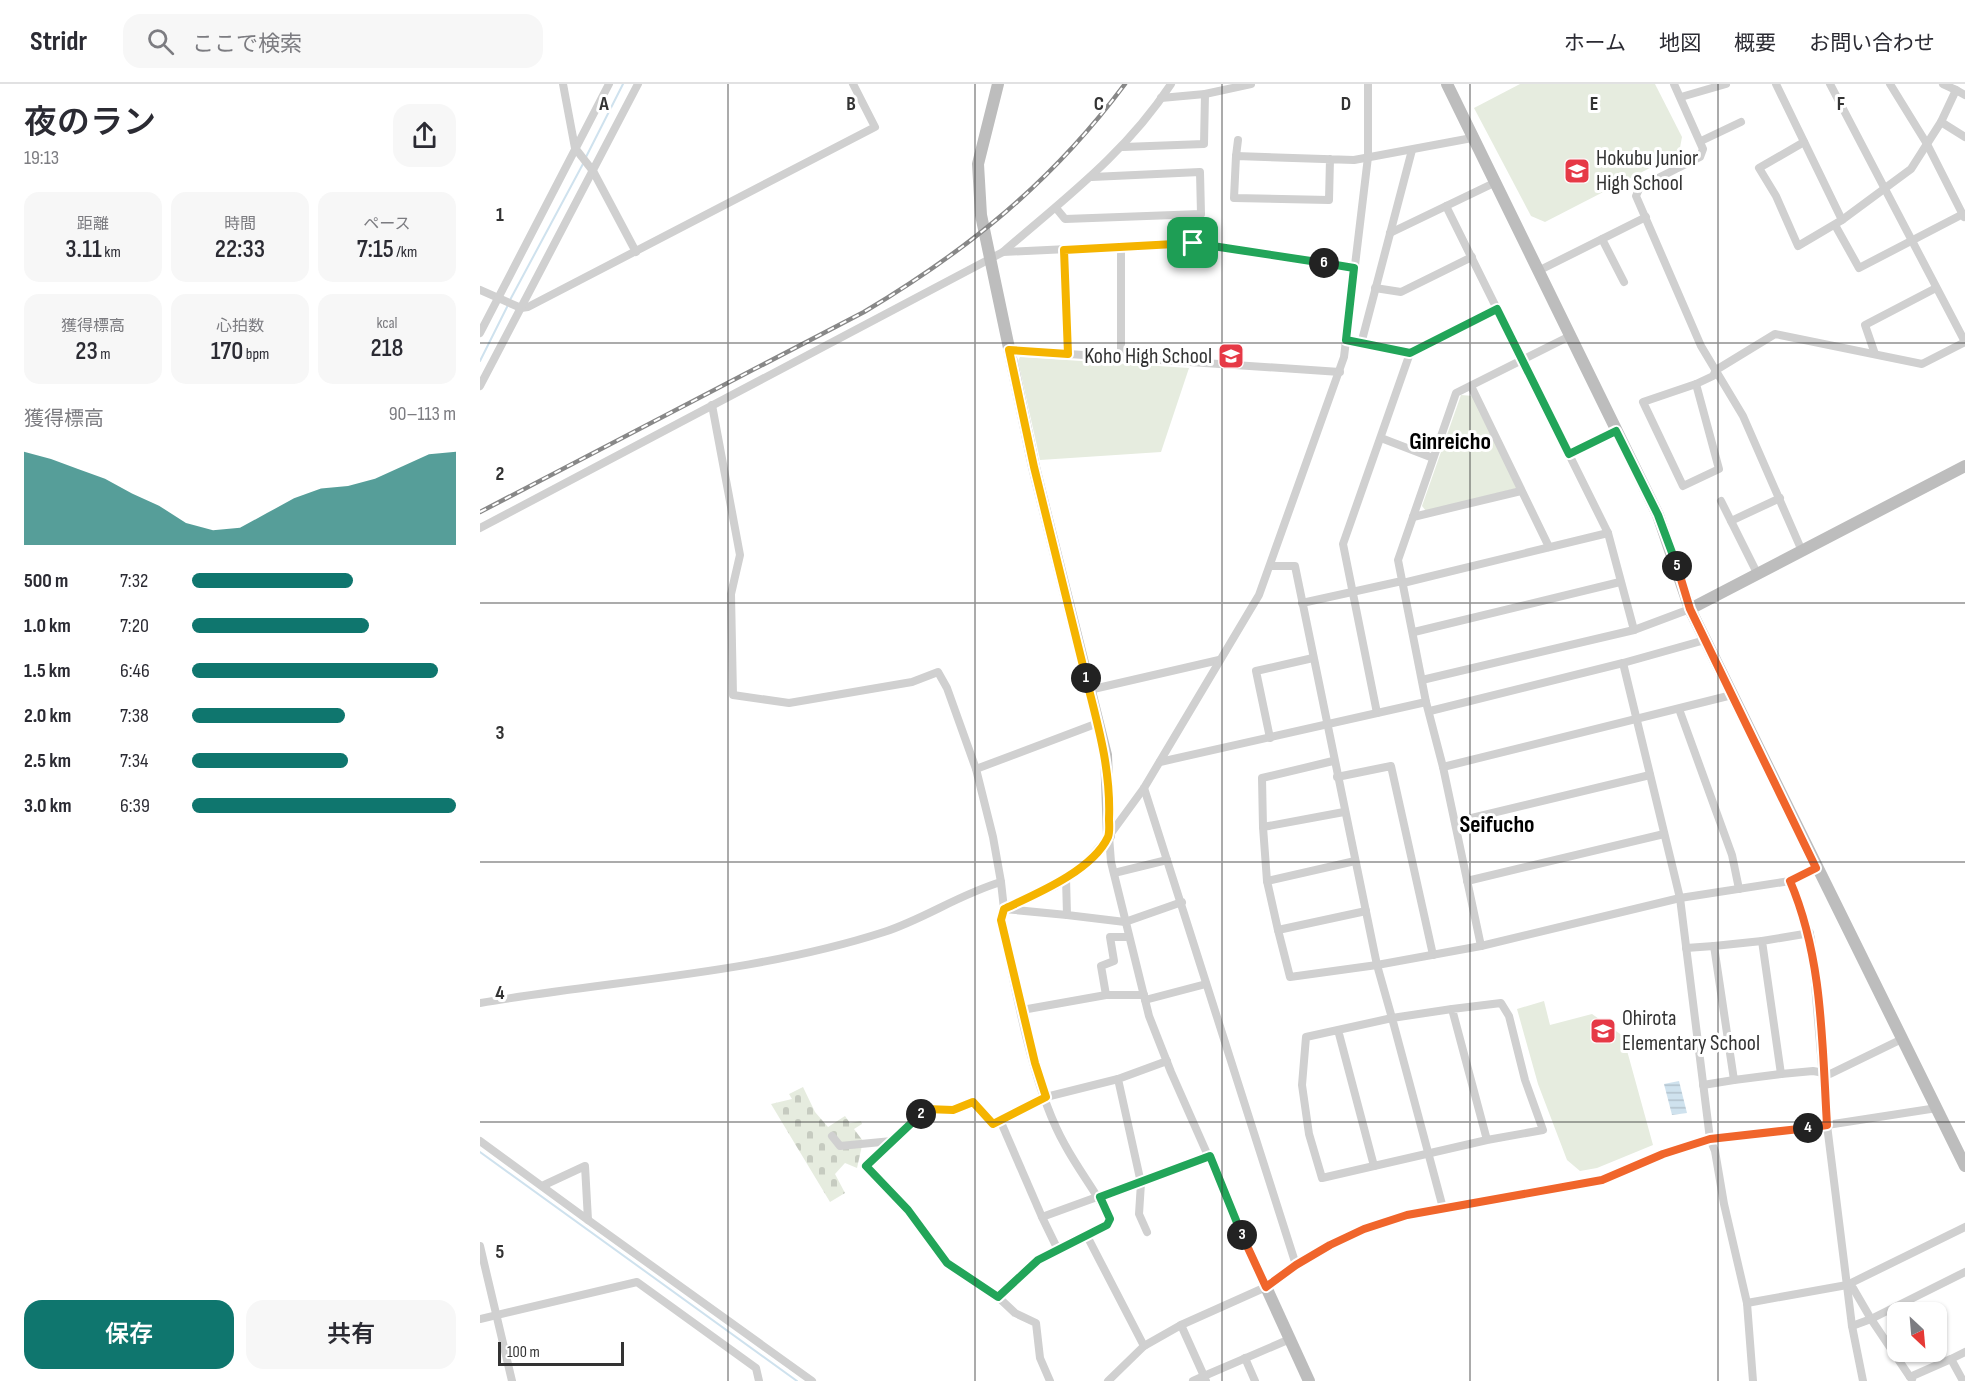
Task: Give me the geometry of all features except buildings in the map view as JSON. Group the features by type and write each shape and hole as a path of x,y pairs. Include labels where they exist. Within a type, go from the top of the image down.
{"street":[{"path":"563,84 575,148 593,171 636,252"},
{"path":"480,333 609,84"},
{"path":"480,386 639,84"},
{"path":"480,290 499,296 521,308 528,307 875,127 853,84"},
{"path":"998,84 978,164 981,215 997,255 1009,350 1034,467 1107,766 1109,836 1114,873 1125,922 1145,998 1167,1061 1309,1381"},
{"path":"480,528 997,255 1056,208 1123,147 1171,84"},
{"path":"1161,98 1205,94 1251,84"},
{"path":"1004,909 1057,885 1089,859 1109,836 1144,788 1259,595 1340,372 1346,340 1368,157 1368,84"},
{"path":"1447,84 1666,533 1690,609 1965,1166"},
{"path":"1674,84 1704,149 1700,158 1640,187 1636,196 1701,346 1743,416 1802,551"},
{"path":"1681,97 1726,84"},
{"path":"1776,84 1859,268 1912,240 1964,217 1927,144 1892,85"},
{"path":"1696,384 1719,469 1683,486 1643,402 1713,376 1716,370 1775,334 1922,364 1965,342 1830,84"},
{"path":"1943,84 1965,95"},
{"path":"1804,142 1759,168 1776,196 1798,246 1838,222 1911,169 1941,122 1956,90"},
{"path":"1123,147 1204,144 1205,94"},
{"path":"1701,141 1741,122"},
{"path":"1941,122 1965,137"},
{"path":"1236,156 1354,160 1472,138"},
{"path":"1238,140 1234,198 1329,200 1330,159"},
{"path":"1361,344 1412,150"},
{"path":"1056,208 1065,219 1202,214 1200,172 1092,177"},
{"path":"1390,233 1494,183"},
{"path":"1446,206 1608,533 1634,630"},
{"path":"1538,271 1646,217"},
{"path":"1602,239 1624,282"},
{"path":"997,255 1193,243 1354,268"},
{"path":"1120,358 1121,247"},
{"path":"1064,250 1068,354"},
{"path":"1375,288 1401,292 1472,257"},
{"path":"1875,354 1864,325 1936,288"},
{"path":"1346,340 1410,353 1497,309"},
{"path":"1481,946 1443,767 1422,681 1398,560 1456,393 1570,336"},
{"path":"1009,350 1340,372"},
{"path":"1377,713 1343,544 1410,353"},
{"path":"1471,386 1549,547"},
{"path":"712,405 740,555 731,594 733,695 789,703 912,682 938,672 947,688 976,769 993,837 1001,882 1004,909 1001,920 1022,1010 1046,1097 1064,1144 1100,1197 1110,1219 1107,1225 1038,1260 998,1297"},
{"path":"1569,454 1616,431"},
{"path":"1381,438 1434,458"},
{"path":"1422,681 1634,630 1690,609 1965,466"},
{"path":"1413,517 1521,491"},
{"path":"1731,521 1779,498"},
{"path":"1721,501 1758,575"},
{"path":"1302,603 1403,582 1608,533"},
{"path":"1271,566 1295,566 1333,761 1377,965 1443,1208"},
{"path":"1414,632 1620,582"},
{"path":"1160,762 1377,713 1428,707 1623,663 1705,640"},
{"path":"1270,738 1256,671 1313,658"},
{"path":"1089,690 1220,660"},
{"path":"1623,663 1680,898 1710,1139 1715,1151 1724,1204 1747,1303 1753,1381"},
{"path":"1443,767 1732,695"},
{"path":"1679,709 1732,855 1738,889"},
{"path":"976,769 1098,723"},
{"path":"1333,761 1262,778 1267,881 1290,977 1377,965 1481,946 1680,898 1790,881 1816,868"},
{"path":"1337,777 1392,766 1433,955"},
{"path":"1455,822 1650,775"},
{"path":"1144,788 1296,1265"},
{"path":"1263,827 1344,812"},
{"path":"1467,881 1664,834"},
{"path":"1114,873 1167,860"},
{"path":"1267,881 1355,861"},
{"path":"1066,878 1067,915"},
{"path":"1790,881 1809,933 1816,975 1827,1125 1852,1326 1863,1381"},
{"path":"480,1003 559,990 743,967 885,932 1001,882"},
{"path":"1004,909 1125,922 1182,902"},
{"path":"1278,930 1366,911"},
{"path":"1686,948 1762,941 1809,933"},
{"path":"1106,995 1101,966 1114,961 1110,937 1129,937"},
{"path":"1762,941 1781,1074"},
{"path":"1714,945 1734,1080"},
{"path":"1022,1010 1106,995 1145,998 1206,984"},
{"path":"1501,1003 1509,1016 1525,1080 1543,1130 1429,1152 1322,1178 1309,1134 1302,1085 1306,1037 1392,1018 1501,1003"},
{"path":"1452,1009 1487,1140"},
{"path":"1338,1030 1374,1166"},
{"path":"1703,1085 1781,1074 1824,1072 1830,1074 1902,1039"},
{"path":"1051,1381 1040,1358 1036,1323 1015,1313 998,1297 947,1263 908,1210 866,1166 926,1109 953,1110 973,1102 993,1124 1046,1097 1118,1078 1167,1061"},
{"path":"1118,1078 1142,1183 1139,1214 1147,1232"},
{"path":"1108,1381 1144,1346 1181,1325 1266,1287 1296,1265 1364,1229 1407,1215 1602,1180 1663,1154 1710,1139 1827,1125 1936,1108"},
{"path":"1000,1120 1058,1250"},
{"path":"832,1136 840,1146 892,1141"},
{"path":"480,1141 812,1381"},
{"path":"1042,1217 1142,1183 1210,1156"},
{"path":"542,1186 585,1166 588,1220"},
{"path":"1747,1303 1847,1285 1965,1227"},
{"path":"1087,1236 1144,1346"},
{"path":"480,1246 512,1381"},
{"path":"1852,1326 1965,1272"},
{"path":"480,1319 637,1282 756,1368 759,1381"},
{"path":"1847,1285 1853,1288 1912,1379 1965,1352"},
{"path":"1181,1325 1205,1378"},
{"path":"1193,1381 1205,1378 1290,1339"},
{"path":"1245,1358 1256,1381"},
{"path":"1951,1359 1963,1381"}],"green space":[{"name":"Hokubu Junior High School","path":"1520,84 1655,84 1682,137 1679,153 1545,222 1531,216 1474,108"},
{"path":"1020,357 1189,368 1161,452 1040,460 1018,361"},
{"path":"1461,395 1473,396 1518,488 1426,511 1422,506"},
{"path":"1544,1001 1550,1025 1592,1014 1623,1036 1653,1145 1597,1168 1580,1171 1567,1160 1538,1084 1517,1009"},
{"path":"803,1087 815,1112 828,1127 845,1116 850,1123 861,1121 862,1124 854,1129 863,1141 857,1168 845,1163 835,1174 845,1193 830,1202 771,1104 792,1099 789,1094"}],"water":[{"path":"1679,1081 1687,1113 1672,1115 1664,1084"}],"waterway":[{"path":"586,157 623,84"},
{"path":"510,300 584,162"},
{"path":"480,361 508,305"},
{"path":"480,1152 797,1381"}],"railway":[{"path":"480,512 864,312 902,288 973,238 1038,183 1068,152 1125,84"}],"place":[{"name":"Hokubu Junior High School","path":"1577,171"},
{"name":"Koho High School","path":"1231,356"},
{"name":"Ohirota Elementary School","path":"1603,1031"}],"district":[{"name":"Ginreicho","path":"1450,441"},
{"name":"Seifucho","path":"1497,824"}],"route":[{"path":"1193,243 1354,268 1346,340 1361,344 1410,353 1497,309 1569,454 1616,431 1666,533 1690,609 1816,868 1790,881 1804,913 1811,938 1816,975 1827,1125 1710,1139 1663,1154 1602,1180 1544,1188 1407,1215 1364,1229 1330,1245 1296,1265 1266,1287 1210,1156 1100,1197 1110,1219 1107,1225 1038,1260 998,1297 947,1263 908,1210 866,1166 926,1109 953,1110 973,1102 993,1124 1046,1097 1035,1063 1001,920 1004,909 1057,885 1089,859 1109,836 1110,806 1106,755 1034,467 1009,350 1068,354 1064,250 1193,243"}]}
